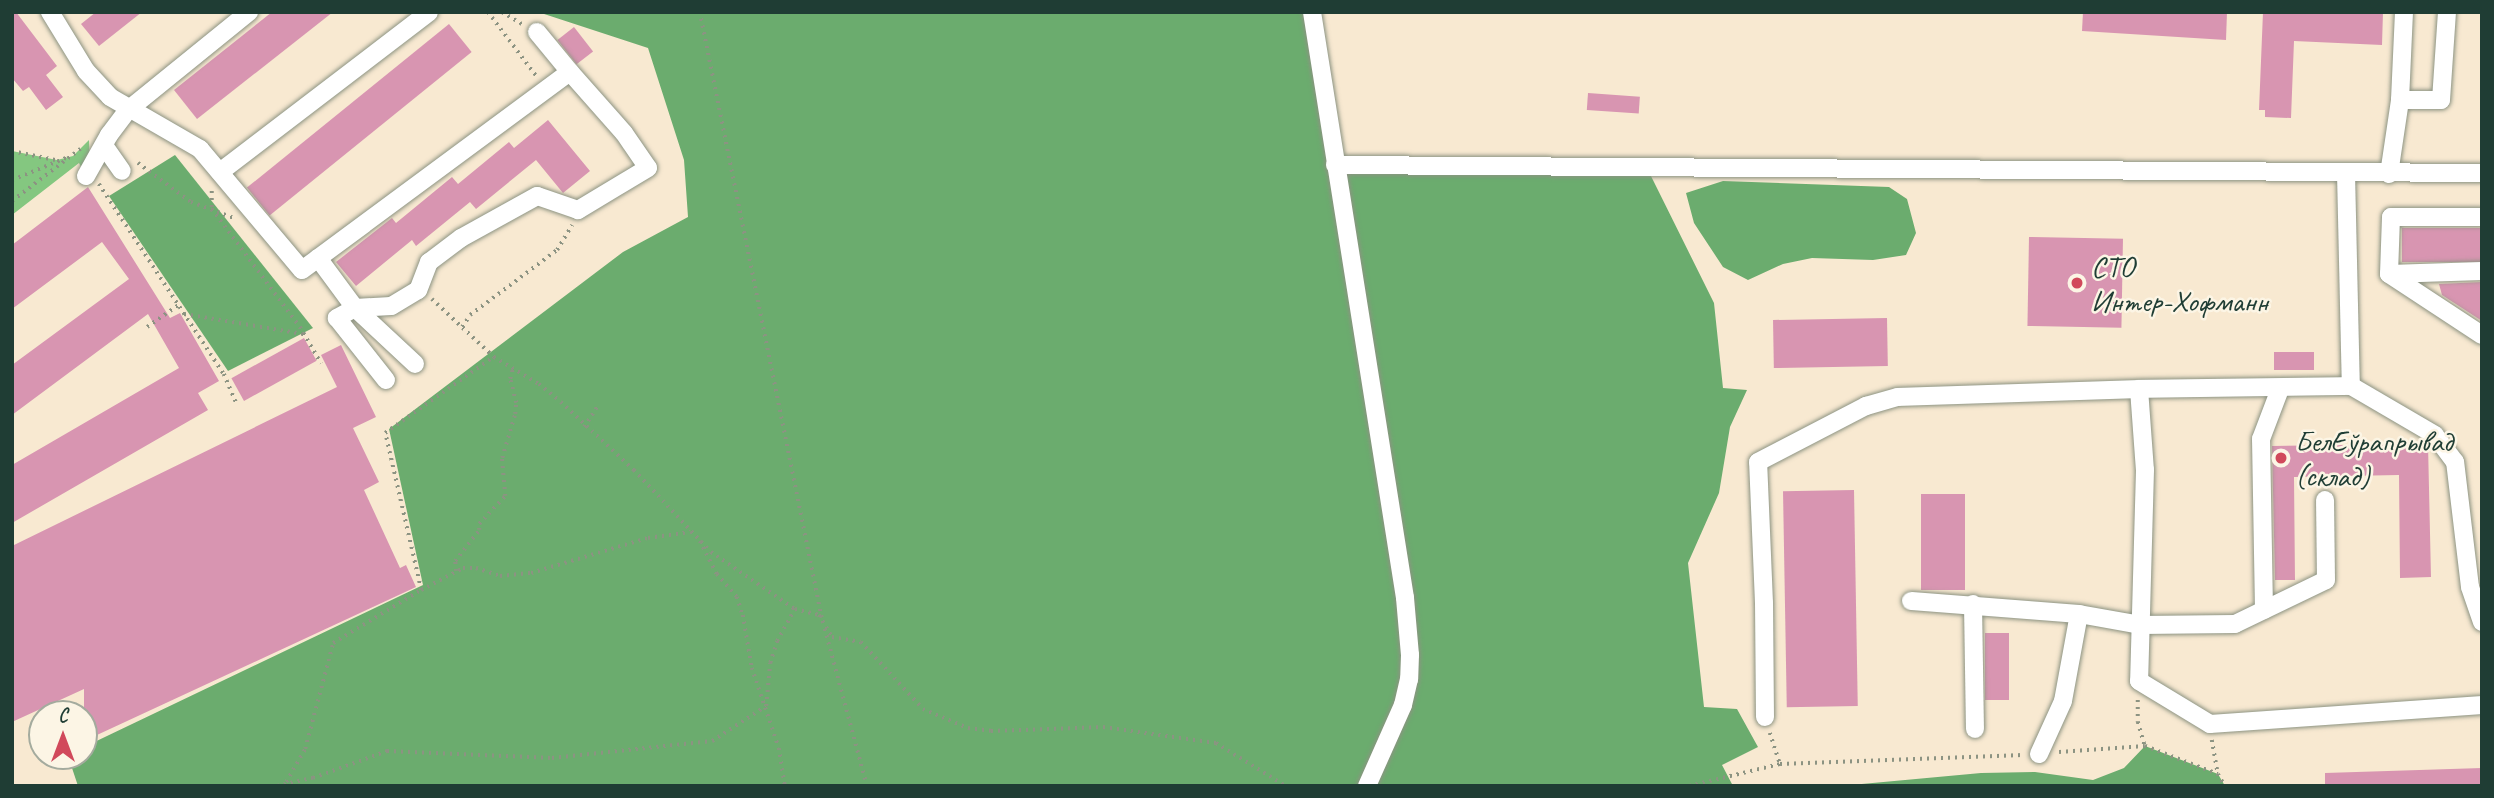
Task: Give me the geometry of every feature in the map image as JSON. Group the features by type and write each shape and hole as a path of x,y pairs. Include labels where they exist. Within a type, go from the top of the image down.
{"street":[{"path":"88,173 105,147 109,135 128,110 248,12"},
{"path":"217,168 429,12"},
{"path":"1312,12 1405,598 1410,655 1409,679 1403,705 1367,786"},
{"path":"2389,174 2400,100 2404,12"},
{"path":"2400,100 2441,100 2447,12"},
{"path":"52,13 86,71 110,97 128,110 186,141 217,168 302,270 570,72"},
{"path":"386,380 337,318 355,308 391,306 418,290 429,261 461,238 537,196 578,210 648,168 625,133 537,32"},
{"path":"105,147 127,164"},
{"path":"1335,165 2482,173"},
{"path":"2346,173 2351,386"},
{"path":"2389,274 2391,217 2482,217"},
{"path":"318,258 355,308 415,364"},
{"path":"2389,274 2482,271"},
{"path":"2389,274 2480,332"},
{"path":"1765,718 1764,603 1758,462 1866,406 1898,397 2249,386 2280,389 2351,386 2435,435 2455,462 2470,587 2482,622"},
{"path":"2139,389 2144,470 2139,681 2210,724 2482,705"},
{"path":"2264,610 2261,439 2280,389"},
{"path":"1911,601 2079,614 2140,625 2235,624 2326,580 2325,500"},
{"path":"1973,604 1975,729"},
{"path":"2039,754 2063,701 2079,614"}],"path":[{"path":"488,12 546,89"},
{"path":"502,12 537,32"},
{"path":"700,12 823,622 867,786"},
{"path":"12,151 57,160"},
{"path":"12,180 57,160 73,156 12,201"},
{"path":"127,164 191,202 268,231"},
{"path":"217,168 212,209 304,334 321,363"},
{"path":"88,173 224,374 237,404"},
{"path":"462,327 471,315 558,250 578,210"},
{"path":"418,290 494,357 513,367 561,402 584,428 634,470 699,540 718,574 737,597 746,624 752,668 779,748 785,786"},
{"path":"147,327 178,305"},
{"path":"184,314 304,334"},
{"path":"421,590 385,433 494,357"},
{"path":"456,570 455,561 479,530 479,524 505,496 502,457 515,414 516,403 510,379 513,367"},
{"path":"584,428 599,404"},
{"path":"286,782 305,749 333,643 456,570 476,568 500,576 542,571 626,544 692,531"},
{"path":"699,540 741,575 782,597 795,609 814,612 832,636 855,640 872,651 923,709 968,727 991,731 1103,727 1216,743 1285,785"},
{"path":"766,706 770,663 795,609"},
{"path":"2139,681 2138,722 2145,746"},
{"path":"277,786 313,778 387,751 552,758 712,741 766,706"},
{"path":"1765,718 1780,764"},
{"path":"2210,724 2218,774 2225,786"},
{"path":"1689,786 1780,764 1980,759 2145,746 2218,774"}],"green space":[{"path":"538,12 1312,12 1335,165 1647,168 1714,303 1723,388 1747,390 1730,427 1719,493 1688,563 1704,707 1737,709 1758,747 1722,765 1733,786 78,786 73,770 98,770 98,740 423,585 389,429 623,252 688,217 684,160 648,48"},
{"path":"89,140 90,170 86,176 79,163 12,215 12,151 57,160 73,156"},
{"path":"175,155 313,328 228,371 109,196"},
{"path":"1723,181 1889,187 1907,199 1916,233 1906,255 1873,260 1812,258 1783,264 1748,280 1723,267 1694,223 1686,193"},
{"path":"2145,746 2218,774 2225,786 1840,786 1981,773 2035,772 2093,780 2124,768"}],"building":[{"path":"12,12 16,12 57,66 46,75 63,97 46,110 29,87 23,91 12,78"},
{"path":"96,12 142,12 99,46 81,24"},
{"path":"272,12 333,12 197,119 174,90"},
{"path":"2083,12 2227,12 2226,40 2082,31"},
{"path":"2263,12 2383,12 2382,45 2294,41 2291,118 2265,117 2265,110 2259,110"},
{"path":"449,24 472,52 270,216 247,188"},
{"path":"574,27 593,51 577,64 557,40"},
{"path":"1588,93 1640,97 1639,114 1587,110"},
{"path":"548,120 590,171 563,193 536,160 476,209 470,202 416,246 412,240 356,286 336,262 392,218 396,223 452,177 458,184 509,142 514,148"},
{"path":"88,187 170,318 180,313 219,381 198,393 208,410 12,523 12,465 179,368 148,314 12,415 12,365 129,279 102,242 12,309 12,245"},
{"path":"2402,228 2482,228 2482,262 2402,262"},
{"path":"2029,237 2123,239 2121,328 2027,326"},
{"path":"2482,282 2482,321 2442,295 2439,284"},
{"path":"1887,318 1888,366 1774,368 1773,320"},
{"path":"304,338 317,361 244,401 231,378"},
{"path":"341,345 376,417 353,428 379,482 364,490 400,568 406,565 416,587 98,735 98,700 84,700 84,689 60,700 28,700 28,715 12,722 12,546 337,387 321,355"},
{"path":"2274,352 2314,352 2314,370 2274,370"},
{"path":"2428,444 2431,577 2400,578 2399,475 2294,477 2295,580 2275,580 2272,446"},
{"path":"1854,490 1858,706 1787,707 1783,491"},
{"path":"1921,494 1965,494 1965,590 1921,590"},
{"path":"1985,633 2009,633 2009,700 1985,700"},
{"path":"2482,768 2482,786 2325,786 2325,773"}],"place":[{"name":"СТО Интер-Хофманн","path":"2077,283"},
{"name":"БелЕўрапрывад (склад)","path":"2281,458"}]}
